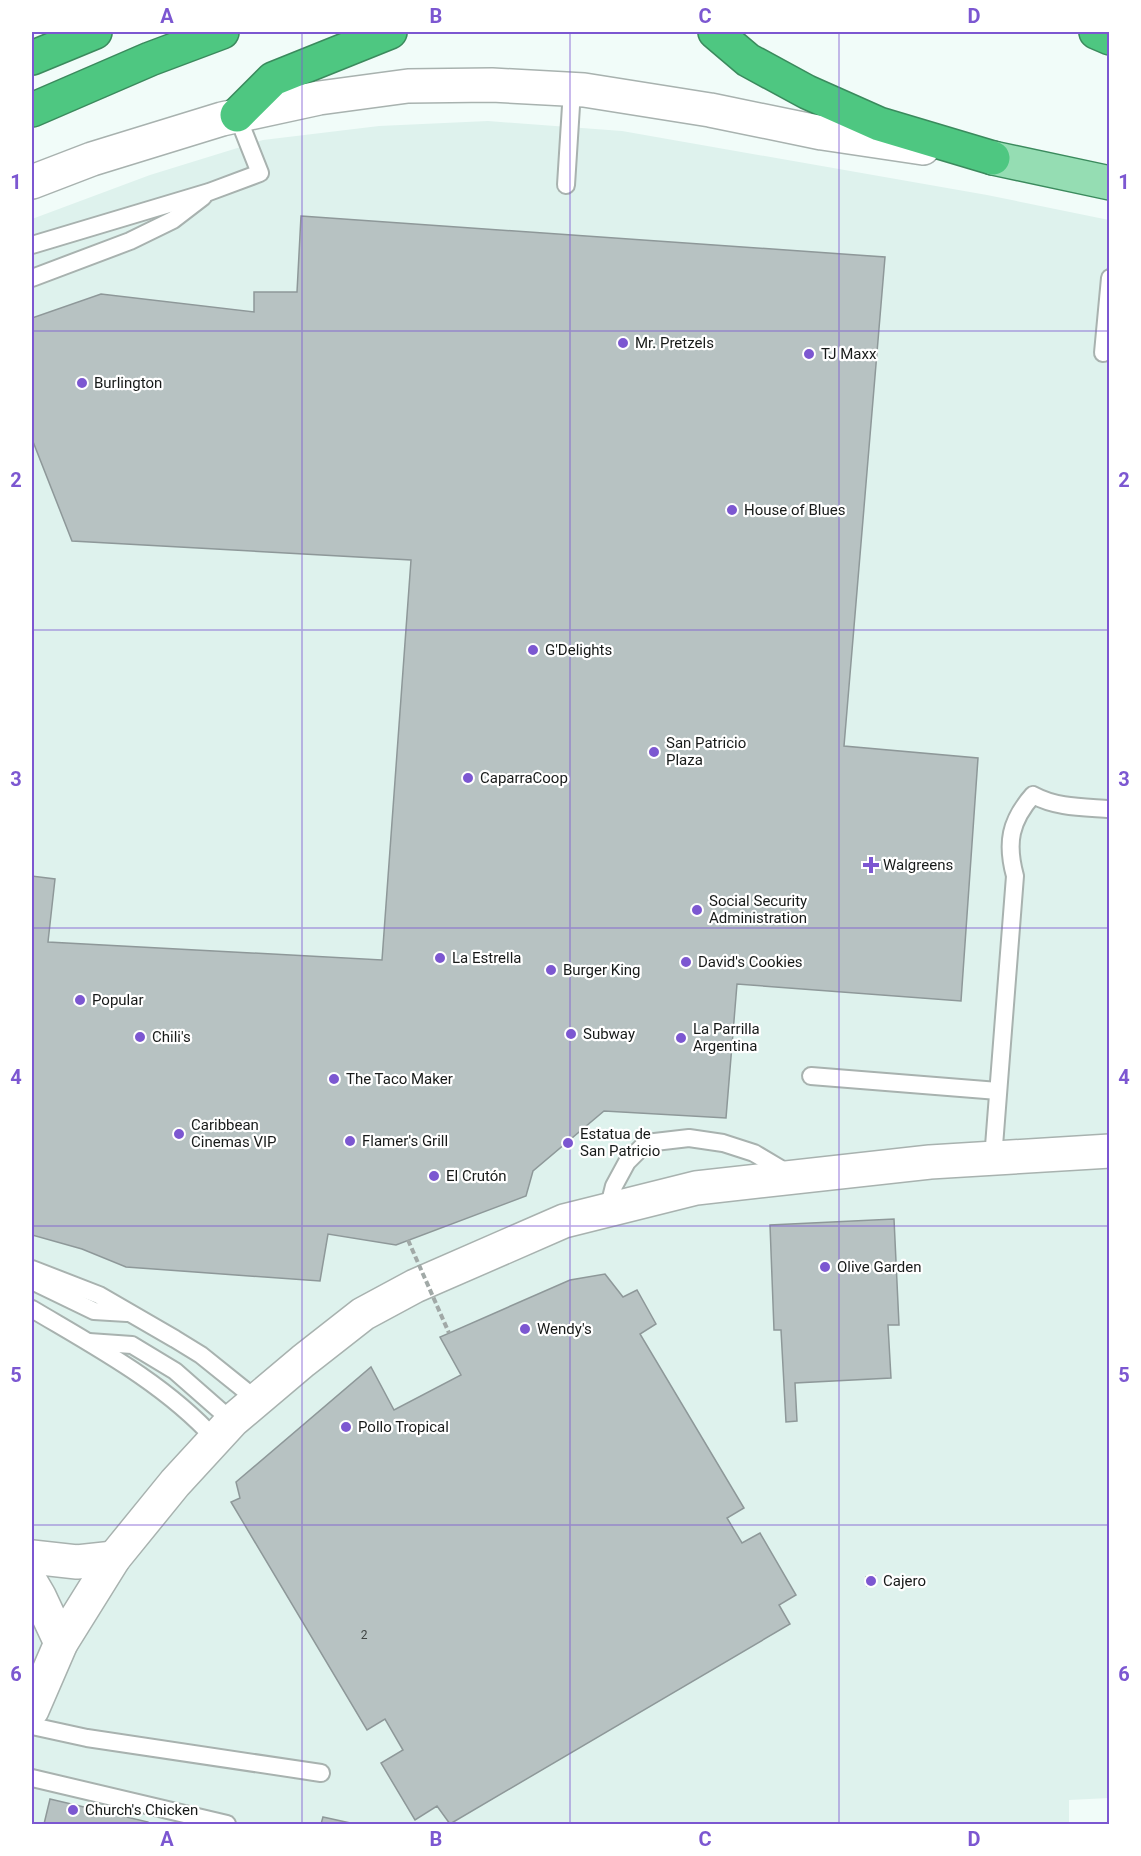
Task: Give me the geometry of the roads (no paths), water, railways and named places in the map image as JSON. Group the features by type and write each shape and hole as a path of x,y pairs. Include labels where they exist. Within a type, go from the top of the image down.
{"highway":[{"path":"32,58 95,32"},
{"path":"32,110 150,59 222,32"},
{"path":"237,115 273,79 390,32"},
{"path":"715,32 748,60 807,92 879,124 993,158"},
{"path":"1096,32 1110,38"}],"main road":[{"path":"993,158 1110,183"}],"street":[{"path":"32,182 92,159 237,115 319,98 408,86 492,86 572,90 710,110 822,133 993,158"},
{"path":"32,1710 61,1643 114,1558 175,1483 224,1430 257,1400 363,1314 415,1286 564,1221 696,1188 930,1162 1110,1151"},
{"path":"32,1557 77,1562 114,1558"},
{"path":"32,1584 61,1643"}],"lane":[{"path":"566,185 572,90"},
{"path":"32,245 209,192 261,173 237,115"},
{"path":"32,279 130,241 173,220 209,192"},
{"path":"1102,353 1110,278"},
{"path":"993,1159 1015,876 1011,860 1011,837 1016,817 1033,795 1048,803 1059,805 1110,809"},
{"path":"811,1076 998,1091"},
{"path":"608,1210 614,1186 627,1162 646,1143 689,1138 723,1143 754,1153 794,1176"},
{"path":"32,1269 99,1295 130,1313 201,1355 257,1400"},
{"path":"32,1281 94,1311 130,1313"},
{"path":"32,1309 164,1390 196,1418 224,1430"},
{"path":"86,1341 132,1345 175,1371 197,1389 224,1430"},
{"path":"32,1726 87,1738 321,1773"},
{"path":"32,1778 227,1824"}],"place":[{"name":"Mr. Pretzels","path":"623,343"},
{"name":"TJ Maxx","path":"809,354"},
{"name":"Burlington","path":"82,383"},
{"name":"House of Blues","path":"732,510"},
{"name":"G'Delights","path":"533,650"},
{"name":"San Patricio Plaza","path":"654,752"},
{"name":"CaparraCoop","path":"468,778"},
{"name":"Walgreens","path":"871,865"},
{"name":"Social Security Administration","path":"697,910"},
{"name":"La Estrella","path":"440,958"},
{"name":"David's Cookies","path":"686,962"},
{"name":"Burger King","path":"551,970"},
{"name":"Popular","path":"80,1000"},
{"name":"Subway","path":"571,1034"},
{"name":"Chili's","path":"140,1037"},
{"name":"La Parrilla Argentina","path":"681,1038"},
{"name":"The Taco Maker","path":"334,1079"},
{"name":"Caribbean Cinemas VIP","path":"179,1134"},
{"name":"Flamer's Grill","path":"350,1141"},
{"name":"Estatua de San Patricio","path":"568,1143"},
{"name":"El Crutón","path":"434,1176"},
{"name":"Olive Garden","path":"825,1267"},
{"name":"Wendy's","path":"525,1329"},
{"name":"Pollo Tropical","path":"346,1427"},
{"name":"Cajero","path":"871,1581"},
{"name":"Church's Chicken","path":"73,1810"}]}
